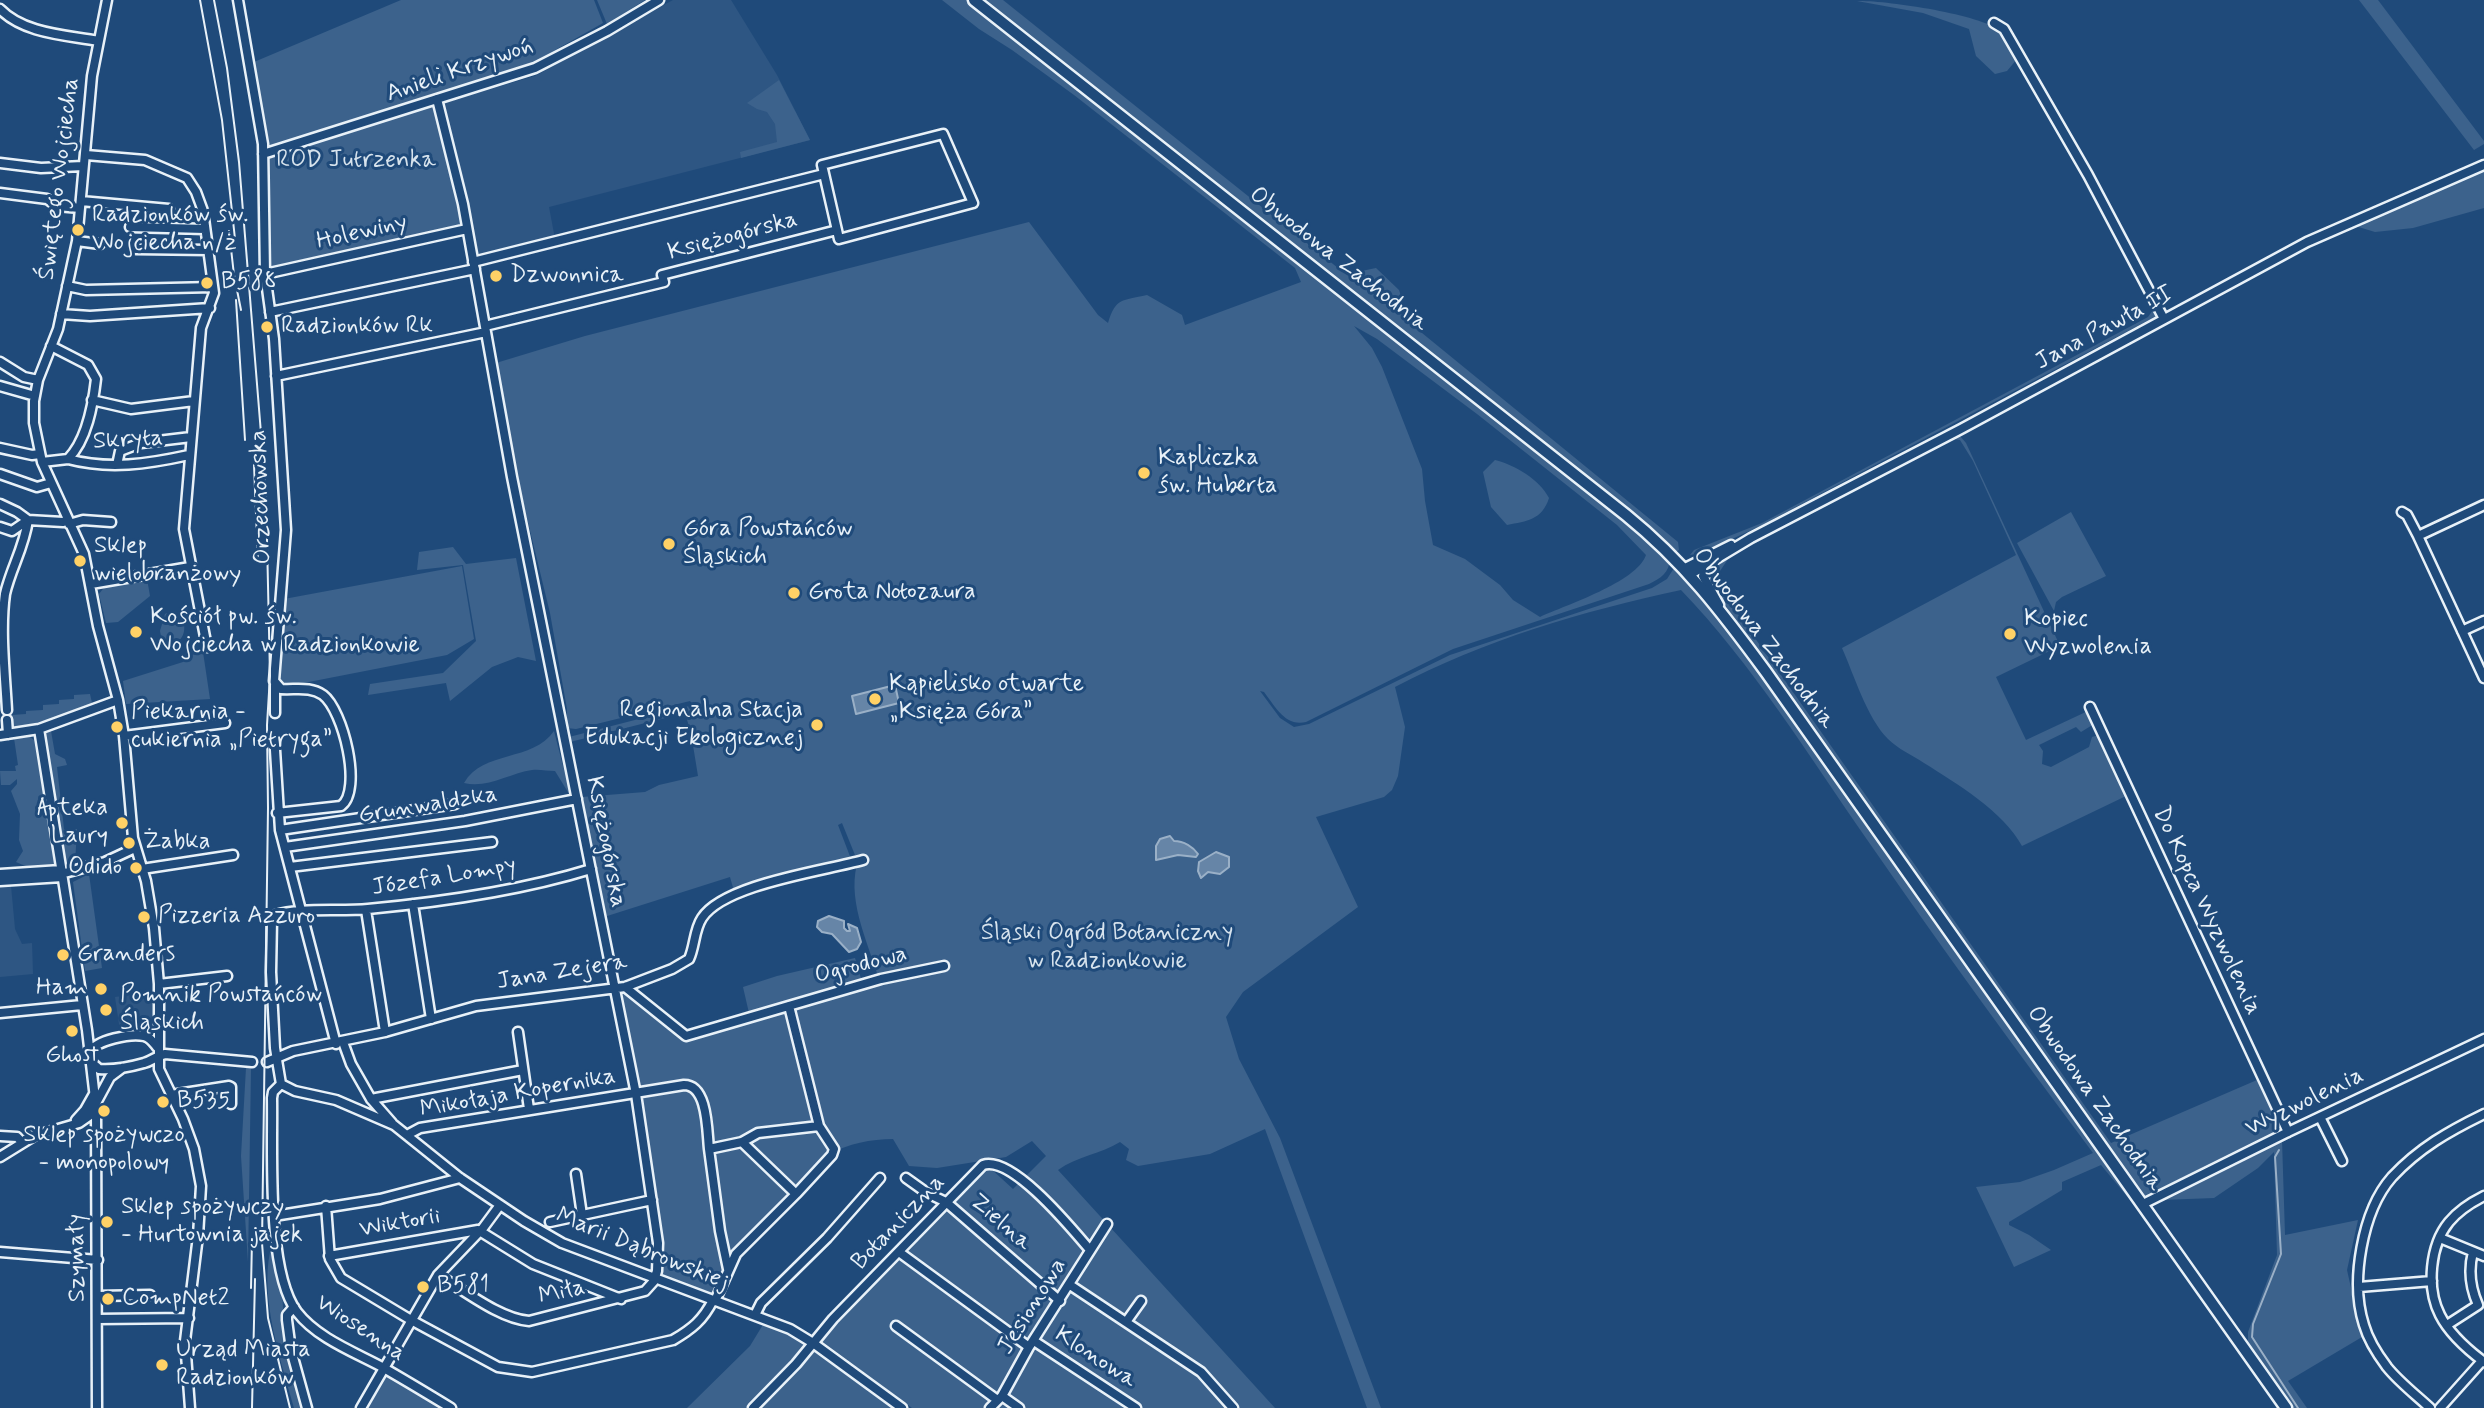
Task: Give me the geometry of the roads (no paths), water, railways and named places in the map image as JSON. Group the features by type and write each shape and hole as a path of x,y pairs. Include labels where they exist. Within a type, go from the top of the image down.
{"main road":[{"name":"Obwodowa Zachodnia","path":"974,0 1626,515 1688,571 1728,620 2287,1408"}],"street":[{"name":"Świętego Wojciecha","path":"107,0 92,76 77,241 61,314 38,380 34,423 41,458 84,554 98,626 118,701 124,736 128,804 135,848 154,928 160,1019 157,1051"},
{"name":"Orzechowska","path":"238,0 263,154 265,274 276,376 286,530 275,713"},
{"name":"Anieli Krzywoń","path":"263,154 535,68 607,31 659,0"},
{"path":"1,12 33,28 99,41"},
{"path":"1994,23 2004,29 2088,175 2164,319"},
{"name":"Księżogórska","path":"437,99 467,229 510,466 636,1094 657,1243 658,1269 655,1278"},
{"name":"Księżogórska","path":"943,134 973,203 839,239 824,174 822,166 943,134"},
{"path":"86,155 145,160 190,180 196,192 209,250 213,286 209,308 201,328 184,529 207,647"},
{"path":"0,163 41,168 83,166"},
{"name":"Jana Pawła II","path":"1688,571 1707,564 1751,538 1961,429 2313,239 2484,165"},
{"name":"Księżogórska","path":"474,265 824,174"},
{"path":"0,193 47,199 57,206 81,204 169,209"},
{"path":"130,227 205,229"},
{"name":"Holewiny","path":"265,274 467,229"},
{"name":"Księżogórska","path":"485,329 664,282 662,275 837,230"},
{"path":"77,241 100,244"},
{"path":"136,249 209,250"},
{"path":"270,312 474,265"},
{"path":"67,286 86,290 213,286"},
{"path":"61,314 90,316 209,308"},
{"path":"276,376 485,329"},
{"path":"51,346 88,365 96,379 81,440 68,459"},
{"path":"0,362 24,377 38,380"},
{"path":"0,386 35,396"},
{"path":"92,400 131,409 194,401"},
{"path":"117,466 120,452 141,443 191,437"},
{"name":"Skryta","path":"0,448 41,458 117,466 157,463 189,455"},
{"path":"0,474 37,487 51,483"},
{"path":"0,504 28,520 111,522"},
{"path":"2418,536 2484,505"},
{"path":"2402,512 2407,515 2418,536 2484,678"},
{"path":"0,527 12,531 28,520"},
{"path":"7,710 2,620 4,598 22,551 28,520"},
{"name":"Jana Pawła II","path":"1688,571 1735,542 1751,538"},
{"path":"1707,564 1703,572 1704,579 1728,620"},
{"path":"91,584 190,567"},
{"path":"2462,631 2484,621"},
{"path":"275,683 281,689 310,689 326,697 336,709 352,777 347,802 341,806 277,813"},
{"path":"7,720 4,734 39,729 118,701"},
{"name":"Do Kopca Wyzwolenia","path":"2090,707 2288,1132"},
{"path":"124,736 225,723"},
{"path":"39,729 90,1052 96,1107"},
{"path":"275,750 280,830 340,1043 371,1099 394,1125"},
{"name":"Grunwaldzka","path":"285,847 465,821 577,799"},
{"path":"280,830 455,804"},
{"path":"290,867 492,842"},
{"path":"0,881 61,874 105,862 135,848"},
{"path":"142,869 233,855"},
{"name":"Jana Zejera","path":"267,1062 293,1051 385,1032 476,1006 625,987 685,962 691,955 700,921 723,899 769,882 863,860"},
{"name":"Józefa Lompy","path":"277,1059 271,972 272,920 281,913 366,910 413,904 543,881 591,869"},
{"path":"0,874 61,874"},
{"path":"413,904 431,1019"},
{"path":"366,910 385,1032"},
{"name":"Ogrodowa","path":"625,987 686,1035 881,979 944,966"},
{"path":"159,984 227,976"},
{"path":"0,1013 82,1005"},
{"name":"Ogrodowa","path":"329,1256 341,1278 498,1367 532,1372 673,1340 704,1318 736,1254 832,1155 834,1149 819,1126 789,1006"},
{"path":"518,1032 529,1109"},
{"path":"90,1052 98,1042 140,1036 150,1039 157,1051 160,1074 183,1119 194,1149 201,1186 185,1342 190,1408"},
{"name":"Wyzwolenia","path":"2143,1204 2484,1039"},
{"path":"157,1051 252,1062"},
{"path":"91,1062 99,1069 121,1068 145,1063 157,1051"},
{"path":"277,1059 281,1084"},
{"path":"79,1123 96,1107 110,1077 121,1068"},
{"path":"371,1099 523,1070"},
{"name":"Marii Dąbrowskiej","path":"281,1084 295,1091 336,1100 394,1125 460,1178 570,1246 790,1329 902,1408"},
{"name":"Wiosenna","path":"281,1084 272,1098 274,1216 276,1250 282,1276 294,1307 309,1323 334,1341 450,1408"},
{"path":"636,1094 684,1085 696,1089 702,1097 720,1231 728,1269"},
{"path":"171,1095 229,1086 231,1104"},
{"path":"67,1125 85,1110 94,1094"},
{"name":"Mikołaja Kopernika","path":"407,1135 420,1128 636,1094"},
{"name":"Szymały","path":"96,1107 97,1408"},
{"path":"2430,1408 2388,1368 2372,1342 2362,1316 2359,1287 2364,1233 2390,1180 2416,1153 2446,1132 2484,1114"},
{"path":"2320,1117 2342,1161"},
{"path":"0,1157 22,1142 67,1125 91,1124 95,1132"},
{"path":"709,1149 742,1142 758,1133 819,1126"},
{"path":"0,1136 17,1137 22,1142"},
{"path":"742,1142 796,1194"},
{"name":"Botaniczna","path":"753,1408 946,1202 986,1163 1004,1167 1024,1181 1090,1251"},
{"path":"576,1174 582,1215"},
{"path":"274,1216 380,1199 460,1178"},
{"path":"755,1315 761,1303 827,1238 880,1178"},
{"name":"Zielna","path":"906,1178 946,1202 1060,1301"},
{"path":"2481,1360 2447,1325 2435,1303 2432,1280 2435,1252 2450,1221 2471,1202 2484,1196"},
{"path":"550,1222 652,1200"},
{"path":"361,1408 438,1275 478,1230 483,1228 500,1205"},
{"path":"326,1206 329,1256"},
{"name":"Jesionowa","path":"990,1408 999,1398 1107,1224"},
{"path":"478,1230 534,1265 621,1299"},
{"name":"Wiktorii","path":"329,1256 478,1230"},
{"path":"2440,1238 2484,1256"},
{"path":"0,1252 98,1260"},
{"name":"Klonowa","path":"899,1252 1031,1344 1136,1408"},
{"path":"2447,1325 2478,1305 2470,1278 2473,1252"},
{"name":"Miła","path":"438,1275 502,1313 523,1320 547,1317 645,1292 655,1278"},
{"path":"2359,1287 2432,1280"},
{"path":"1070,1285 1201,1372 1233,1408"},
{"path":"98,1296 150,1295"},
{"path":"1126,1322 1141,1301"},
{"path":"294,1307 287,1315 288,1329 307,1408"},
{"path":"97,1319 189,1318"},
{"path":"896,1326 999,1398 1019,1408"},
{"path":"2440,1408 2481,1360 2484,1349"}],"waterway":[{"path":"2279,1150 2275,1157 2281,1254 2253,1324 2252,1337 2298,1408"}],"railway":[{"path":"200,0 222,120 235,239"},
{"path":"214,0 227,68 239,162 266,495 270,676 267,725 262,1243 268,1318 290,1408"},
{"path":"229,231 241,310"},
{"path":"236,300 245,440"},
{"path":"254,465 258,563"},
{"path":"251,1288 252,1239"},
{"path":"252,1408 255,1279"}],"place":[{"name":"Radzionków św. Wojciecha n/ż","path":"78,230"},
{"name":"Dzwonnica","path":"496,276"},
{"name":"B588","path":"207,283"},
{"name":"Radzionków Rk","path":"267,327"},
{"name":"Kapliczka św. Huberta","path":"1144,473"},
{"name":"Góra Powstańców Śląskich","path":"669,544"},
{"name":"Sklep wielobranżowy","path":"80,561"},
{"name":"Grota Notozaura","path":"794,593"},
{"name":"Kościół pw. św. Wojciecha w Radzionkowie","path":"136,632"},
{"name":"Kopiec Wyzwolenia","path":"2010,634"},
{"name":"Kąpielisko otwarte „Księża Góra”","path":"875,699"},
{"name":"Regionalna Stacja Edukacji Ekologicznej","path":"817,725"},
{"name":"Piekarnia - cukiernia „Pietryga”","path":"117,727"},
{"name":"Apteka Laury","path":"122,823"},
{"name":"Żabka","path":"129,843"},
{"name":"Odido","path":"136,868"},
{"name":"Pizzeria Azzuro","path":"144,917"},
{"name":"Granders","path":"63,955"},
{"name":"Ham","path":"101,989"},
{"name":"Pomnik Powstańców Śląskich","path":"106,1010"},
{"name":"Ghost","path":"72,1031"},
{"name":"B535","path":"163,1102"},
{"name":"Sklep spożywczo - monopolowy","path":"104,1111"},
{"name":"Sklep spożywczy - Hurtownia jajek","path":"107,1222"},
{"name":"B581","path":"423,1287"},
{"name":"CompNet2","path":"108,1299"},
{"name":"Urząd Miasta Radzionków","path":"162,1365"}],"park label":[{"name":"ROD Jutrzenka","path":"356,161"},
{"name":"Śląski Ogród Botaniczny w Radzionkowie","path":"1107,948"}]}
